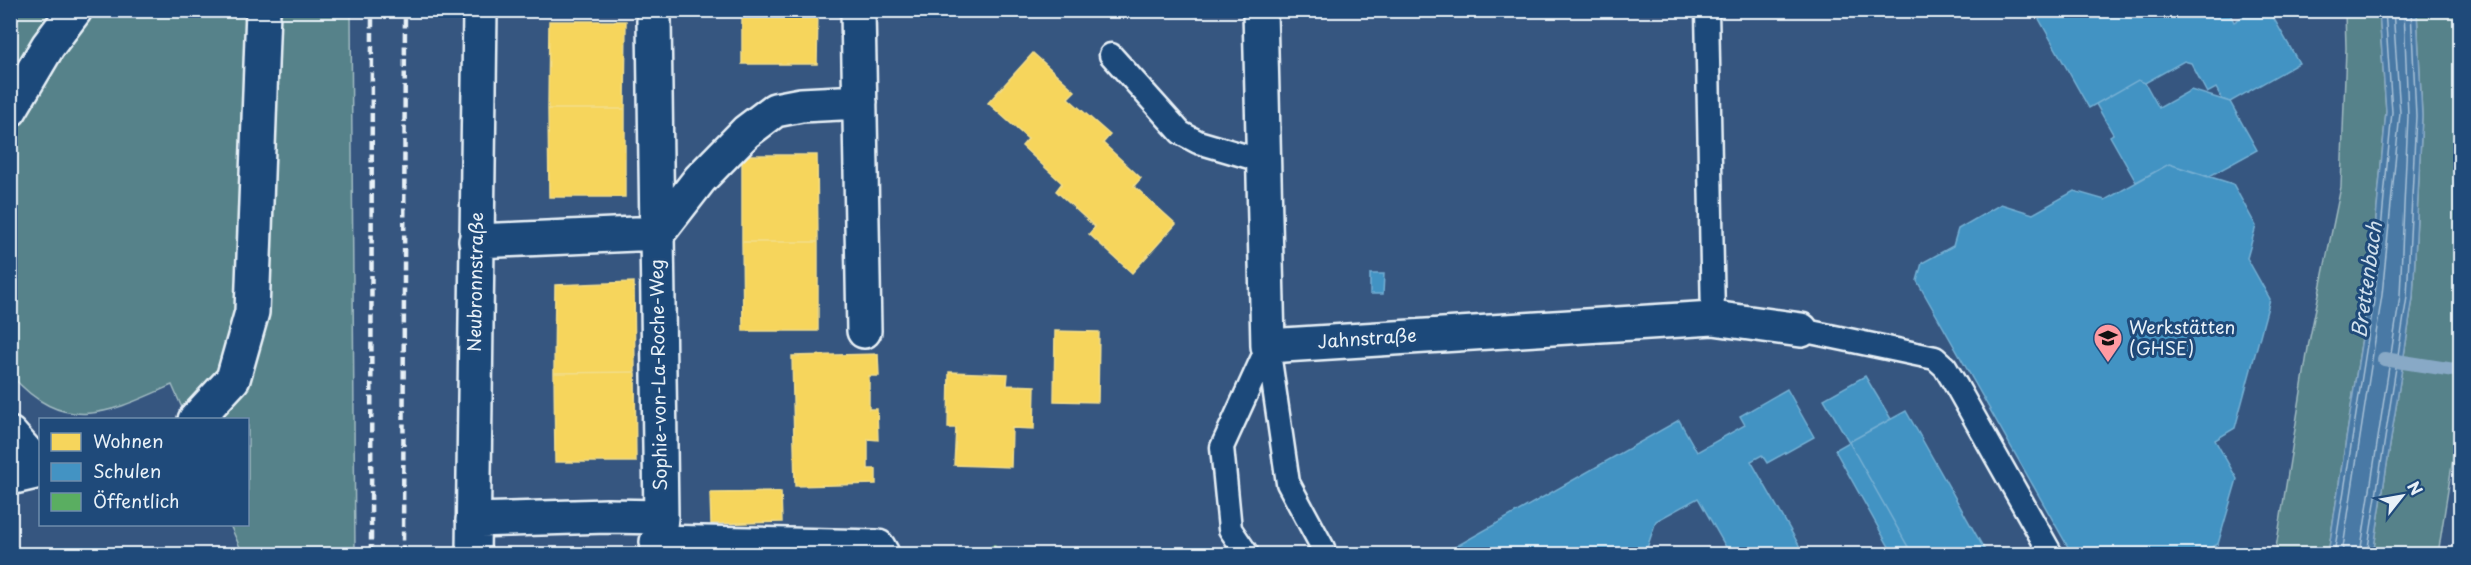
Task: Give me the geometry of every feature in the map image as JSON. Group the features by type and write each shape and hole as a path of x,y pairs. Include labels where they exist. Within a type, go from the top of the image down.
{"street":[{"path":"10,110 48,46 75,10"},
{"path":"197,418 233,379 252,312 263,10"},
{"name":"Neubronnstraße","path":"473,555 480,10"},
{"path":"858,10 864,331"},
{"path":"1260,10 1268,346"},
{"name":"Sophie-von-La-Roche-Weg","path":"654,20 658,233 658,538"},
{"name":"Sophie-von-La-Roche-Weg","path":"476,241 658,233 700,179 746,132 775,110 801,105 860,102"},
{"name":"Jahnstraße","path":"1268,346 1713,318 1801,330"},
{"path":"10,434 39,469"},
{"path":"10,478 39,470"},
{"name":"Sophie-von-La-Roche-Weg","path":"473,520 606,516 658,538 878,547 882,555"}],"lane":[{"path":"1707,10 1713,318"},
{"path":"1111,55 1181,133 1198,142 1263,161"},
{"path":"1801,330 1935,358 1945,367 2052,555"},
{"path":"1268,346 1288,483 1323,548"},
{"path":"1247,555 1230,529 1222,447 1268,346"}],"green space":[{"path":"10,11 351,11 355,554 243,554 230,526 249,526 249,418 187,418 172,385 108,410 88,413 69,412 50,406 31,394 11,375"},
{"path":"2345,11 2379,11 2386,112 2369,293 2328,554 2275,554 2309,342 2341,187 2346,48"},
{"path":"2417,11 2457,11 2460,414 2438,554 2373,554 2413,298 2422,116"}],"water":[{"path":"2379,11 2417,11 2422,116 2413,298 2373,554 2328,554 2369,293 2386,112"}],"building: Wohnen":[{"path":"742,10 818,10 817,64 742,64"},
{"path":"549,21 626,21 625,109 548,109"},
{"path":"1033,53 1075,91 1068,98 1110,135 1103,143 1141,178 1134,186 1176,224 1132,273 1089,234 1095,227 1056,191 1062,183 1022,146 1028,139 988,103"},
{"path":"548,109 625,109 625,197 549,197"},
{"path":"742,155 817,155 818,242 742,242"},
{"path":"742,242 818,242 818,331 743,331"},
{"path":"634,282 635,372 554,373 555,285"},
{"path":"1055,331 1099,332 1098,402 1054,401"},
{"path":"878,354 879,376 869,376 869,409 877,409 878,440 868,439 868,469 876,469 876,484 795,486 792,356"},
{"path":"635,372 636,462 555,462 554,373"},
{"path":"949,372 1008,374 1007,385 1035,386 1034,429 1012,428 1011,467 954,465 956,428 948,428"},
{"path":"781,492 782,522 711,524 710,493"}],"building: Schulen":[{"path":"2034,10 2228,10 2234,22 2254,10 2269,10 2299,63 2230,102 2222,99 2216,88 2207,93 2191,63 2184,61 2145,83 2138,80 2089,108"},
{"path":"2138,80 2145,83 2159,108 2191,90 2230,102 2257,150 2208,177 2169,164 2136,182 2110,136 2113,134 2096,104"},
{"name":"Werkstätten (GHSE)","path":"2169,164 2233,184 2256,226 2247,258 2270,299 2235,428 2215,440 2237,479 2218,544 2200,554 2072,554 1917,281 1922,263 1953,246 1958,229 2001,204 2033,214 2074,191 2105,200"},
{"path":"1370,274 1384,274 1383,294 1370,294"},
{"path":"1865,376 1891,419 1849,442 1824,399"},
{"path":"1787,389 1814,437 1767,463 1762,455 1751,461 1804,554 1730,554 1698,498 1656,521 1645,554 1459,554 1455,547 1679,420 1697,452 1745,425 1740,416"},
{"path":"1906,411 1987,554 1912,554 1849,442"},
{"path":"1849,442 1912,554 1893,554 1835,450"}],"building: Öffentlich":[{"path":"994,545 1000,554 979,554"}],"waterway":[{"path":"2384,359 2454,370"}],"railway":[{"path":"371,554 372,10"},
{"path":"403,554 405,10"}],"place":[{"name":"Werkstätten (GHSE)","path":"2108,364"}],"water label":[{"name":"Brettenbach","path":"2367,280"}]}
